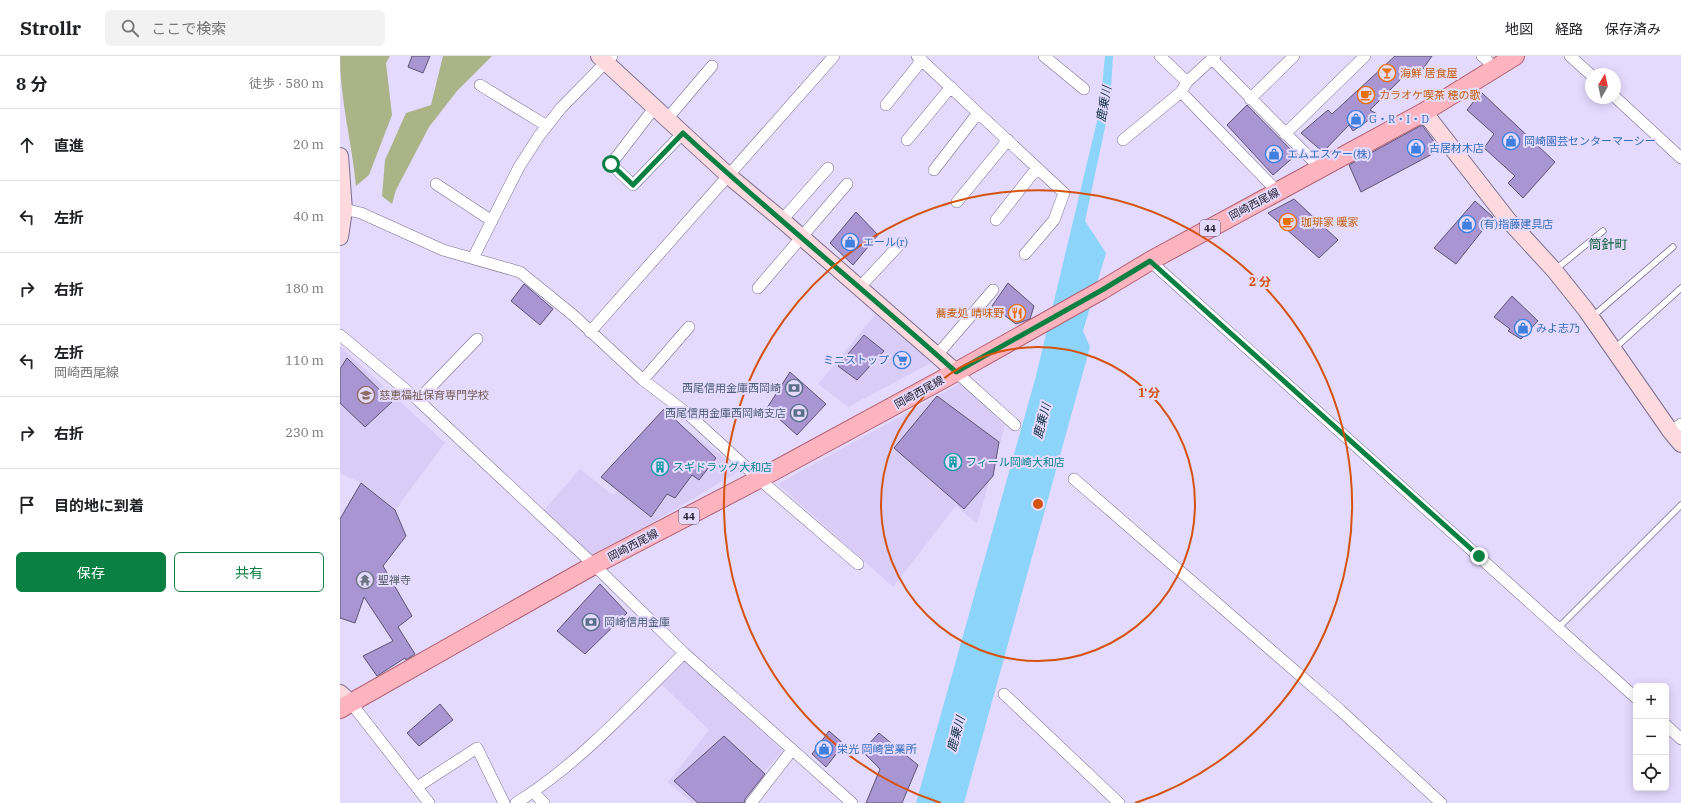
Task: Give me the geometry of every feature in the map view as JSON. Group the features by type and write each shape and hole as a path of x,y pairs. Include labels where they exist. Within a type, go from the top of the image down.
{"main road":[{"name":"岡崎西尾線","path":"344,702 594,565 759,479 956,372 1039,324 1102,290 1150,261 1424,112 1488,63 1515,56"}],"street":[{"path":"590,332 834,56"},
{"path":"1044,56 1084,89"},
{"path":"1160,56 1187,82"},
{"path":"1250,98 1294,56"},
{"path":"1285,134 1365,56"},
{"path":"1570,56 1585,70"},
{"path":"472,258 519,167 561,108 606,58 667,119 729,176 782,220 937,355 1014,425"},
{"path":"886,105 919,58 1064,193 1054,220 1025,254"},
{"path":"1123,140 1181,92 1187,82 1213,58 1285,134 1320,168"},
{"path":"667,119 712,66"},
{"path":"480,85 547,126"},
{"path":"907,140 950,87"},
{"path":"1181,92 1278,192"},
{"path":"1621,103 1681,158"},
{"path":"655,107 611,164 633,185 683,133"},
{"path":"1424,112 1508,220 1554,270 1592,317 1614,349 1676,428 1681,444"},
{"path":"934,170 978,113"},
{"path":"957,202 1008,140"},
{"path":"340,156 342,209 340,237"},
{"path":"782,220 828,168"},
{"path":"996,220 1038,168"},
{"path":"436,184 492,221"},
{"path":"758,288 800,237 847,184"},
{"path":"342,209 361,213 442,250 520,272 573,315 644,380 688,414 759,479 858,564"},
{"path":"859,288 901,243"},
{"path":"1150,261 1633,695"},
{"path":"937,355 993,290"},
{"path":"644,380 689,327"},
{"path":"340,335 418,400 594,565 684,653 852,803"},
{"path":"418,400 478,339"},
{"path":"1074,479 1340,710 1441,803"},
{"path":"516,803 533,792 582,753 620,718 684,653"},
{"path":"1004,694 1119,803"},
{"path":"344,702 429,803"},
{"path":"1669,728 1681,739"},
{"path":"417,787 477,748 504,803"},
{"path":"751,803 792,750"},
{"path":"533,792 544,803"}],"lane":[{"path":"1554,270 1603,231"},
{"path":"1592,317 1672,247"},
{"path":"1614,349 1681,288"},
{"path":"1558,628 1681,505"}],"shaded area":[{"path":"879,310 931,363 848,407 818,384"},
{"name":"慈恵福祉保育専門学校","path":"340,346 445,443 395,510 361,483 340,473"},
{"path":"961,383 1005,426 977,524 956,506 893,587 778,484"},
{"path":"677,422 741,470 593,558 544,510 580,469 613,495"},
{"path":"680,657 783,751 735,803 692,803 668,782 709,730 657,680"}],"green space":[{"path":"340,56 390,56 386,63 392,115 369,175 356,186 342,89"},
{"path":"443,56 492,56 457,91 429,127 396,190 392,204 382,196 385,160 406,113 431,105"}],"water":[{"name":"鹿乗川","path":"1105,56 1113,56 1110,104 1085,221 1106,253 1083,331 1090,347 964,803 916,803 1036,376 1100,109"}],"building":[{"path":"412,56 430,56 423,73 408,67"},
{"path":"1395,56 1432,56 1418,76 1410,70 1370,110 1377,114 1353,131 1349,125 1323,152 1301,133 1328,110 1332,114"},
{"name":"岡崎園芸センターマーシー","path":"1481,92 1555,162 1523,198 1508,183 1515,176 1484,148 1494,134 1467,110"},
{"path":"1247,105 1296,155 1273,175 1227,125"},
{"path":"1422,125 1440,150 1361,192 1349,165"},
{"path":"1294,199 1338,240 1319,258 1268,213"},
{"path":"1475,201 1493,217 1456,264 1434,248"},
{"path":"856,212 878,235 853,265 830,243"},
{"path":"1008,283 1034,306 1030,319 1016,324 992,306"},
{"path":"524,284 553,309 540,325 511,301"},
{"path":"1512,296 1538,321 1521,339 1508,331 1510,329 1494,317"},
{"path":"864,335 884,351 857,380 838,366"},
{"path":"347,358 392,402 365,427 340,403 340,369"},
{"name":"西尾信用金庫西岡崎","path":"790,372 826,404 797,435 767,408"},
{"name":"フィール岡崎大和店","path":"937,396 999,442 993,476 964,509 894,448"},
{"name":"スギドラッグ大和店","path":"664,409 716,458 699,480 692,475 675,498 667,494 651,517 601,477"},
{"name":"聖禅寺","path":"361,483 395,510 406,536 383,566 412,616 398,627 415,654 406,660 405,658 377,676 363,656 393,641 364,597 355,623 340,618 340,519"},
{"name":"岡崎信用金庫","path":"600,584 627,613 585,654 557,631"},
{"path":"440,704 453,720 419,746 407,733"},
{"path":"829,731 844,744 826,767 812,754"},
{"path":"879,733 918,765 902,803 866,803 880,769 862,751"},
{"path":"724,736 765,774 745,799 744,803 698,803 674,781"}],"place":[{"name":"海鮮 居食屋","path":"1387,73"},
{"name":"カラオケ喫茶 穂の歌","path":"1366,95"},
{"name":"G・R・I・D","path":"1356,119"},
{"name":"岡崎園芸センターマーシー","path":"1511,141"},
{"name":"古居材木店","path":"1416,148"},
{"name":"エムエスケー(株)","path":"1274,154"},
{"name":"珈琲家 暖家","path":"1288,222"},
{"name":"(有)指藤建具店","path":"1467,224"},
{"name":"エール(r)","path":"850,242"},
{"name":"蕎麦処 晴味野","path":"1017,313"},
{"name":"みよ志乃","path":"1523,328"},
{"name":"ミニストップ","path":"902,360"},
{"name":"西尾信用金庫西岡崎","path":"794,388"},
{"name":"慈恵福祉保育専門学校","path":"366,395"},
{"name":"西尾信用金庫西岡崎支店","path":"799,413"},
{"name":"フィール岡崎大和店","path":"953,462"},
{"name":"スギドラッグ大和店","path":"660,467"},
{"name":"聖禅寺","path":"365,580"},
{"name":"岡崎信用金庫","path":"591,622"},
{"name":"栄光 岡崎営業所","path":"824,749"}],"district":[{"name":"筒針町","path":"1608,244"}],"route":[{"path":"611,164 633,185 683,133 729,176 782,220 956,372 1039,324 1102,290 1150,261 1479,556"}]}
